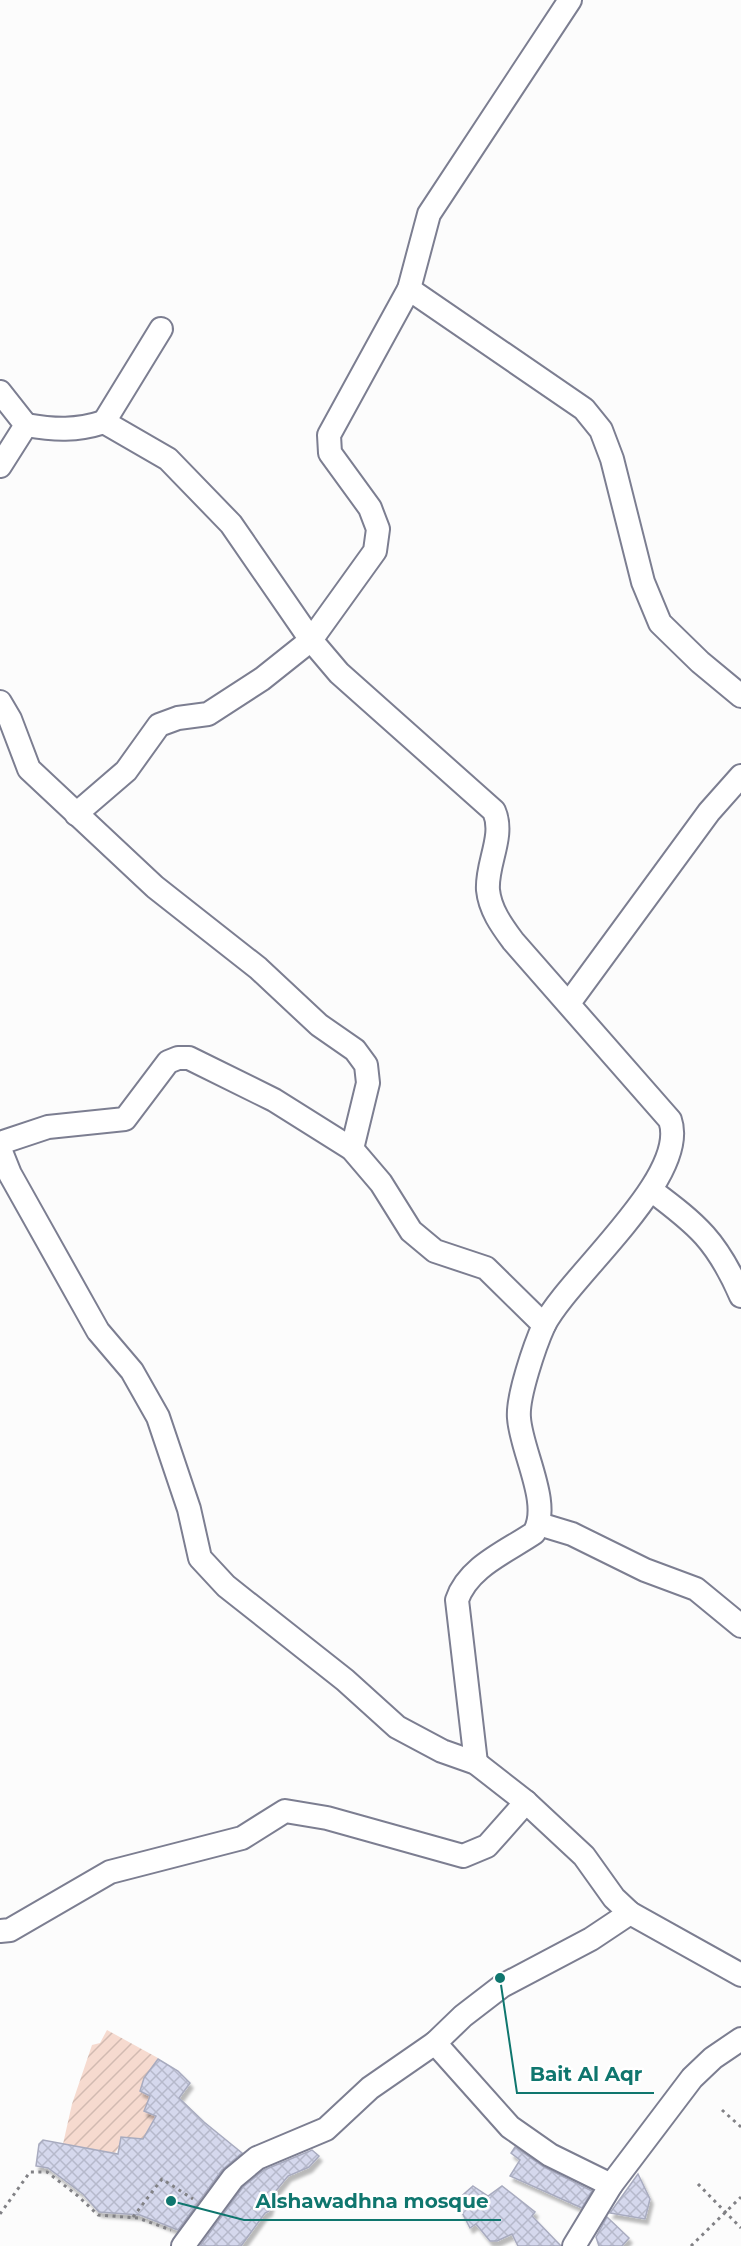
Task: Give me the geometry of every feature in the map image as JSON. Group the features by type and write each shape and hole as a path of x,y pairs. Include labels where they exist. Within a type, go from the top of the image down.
{"street":[{"path":"76,814 126,771 159,725 178,718 208,714 262,679 312,640 375,551 378,529 370,508 330,453 329,435 409,289 429,214 570,0"},
{"path":"409,289 584,409 601,430 612,459 643,582 660,623 699,662 741,696"},
{"path":"0,392 26,425 58,431 82,429 104,422 161,329"},
{"path":"104,422 168,459 231,524 312,640 339,674 494,811 499,822 488,890 495,915 513,942 670,1120 673,1141 651,1190 544,1325 522,1390 518,1416 540,1506 539,1524 534,1533 472,1574 462,1586 457,1600 476,1764"},
{"path":"0,466 26,425"},
{"path":"0,702 10,719 29,769 155,887 258,968 319,1025 355,1050 366,1065 368,1083 352,1149"},
{"path":"569,1003 709,812 741,776"},
{"path":"0,1143 48,1127 125,1119 168,1062 178,1058 189,1058 274,1100 352,1149 381,1183 411,1232 435,1251 486,1268 544,1325"},
{"path":"0,1149 5,1180 99,1331 132,1371 158,1417 189,1509 200,1558 226,1586 345,1680 397,1726 426,1743 476,1764 526,1802 584,1856 614,1898 630,1913 741,1975"},
{"path":"651,1190 705,1234 723,1257 741,1296"},
{"path":"539,1524 603,1548 645,1570 690,1586 708,1597 741,1626"},
{"path":"0,1931 10,1930 110,1872 242,1838 285,1811 327,1818 463,1856 487,1846 526,1802"},
{"path":"186,2242 233,2178 257,2158 326,2129 370,2088 435,2043 463,2016 502,1986 591,1939 630,1913"},
{"path":"574,2246 611,2185 664,2119 692,2078 713,2058 741,2039"},
{"path":"435,2043 510,2127 550,2155 611,2185"}],"path":[{"path":"722,2110 741,2127"},
{"path":"0,2214 30,2172 47,2172 98,2215 132,2217 186,2242"},
{"path":"132,2217 162,2179 210,2210"},
{"path":"698,2184 741,2228"},
{"path":"691,2246 741,2197"}],"shaded area":[{"path":"107,2030 158,2058 140,2091 150,2096 144,2111 156,2116 147,2131 152,2137 119,2147 115,2153 63,2144 72,2104 92,2045 100,2043"}],"building":[{"path":"158,2059 178,2071 190,2083 179,2098 242,2153 222,2170 178,2230 140,2215 99,2212 83,2194 48,2168 36,2166 39,2144 43,2140 118,2154 121,2137 143,2139 156,2116 144,2111 150,2096 140,2091 144,2078"},
{"path":"515,2147 544,2167 592,2191 582,2208 510,2176 520,2160 511,2153"},
{"path":"312,2150 319,2156 309,2167 288,2176 274,2193 269,2211 265,2213 241,2246 200,2246 243,2187 264,2170"},
{"path":"638,2174 650,2199 645,2219 610,2213"},
{"path":"473,2186 488,2196 502,2186 535,2212 532,2216 561,2246 518,2246 512,2234 497,2241 490,2241 476,2224 470,2228 456,2201"},
{"path":"607,2217 629,2238 622,2246 599,2246 596,2237"}],"place":[{"name":"Bait Al Aqr","path":"500,1978"},
{"name":"Alshawadhna mosque","path":"171,2201"}]}
